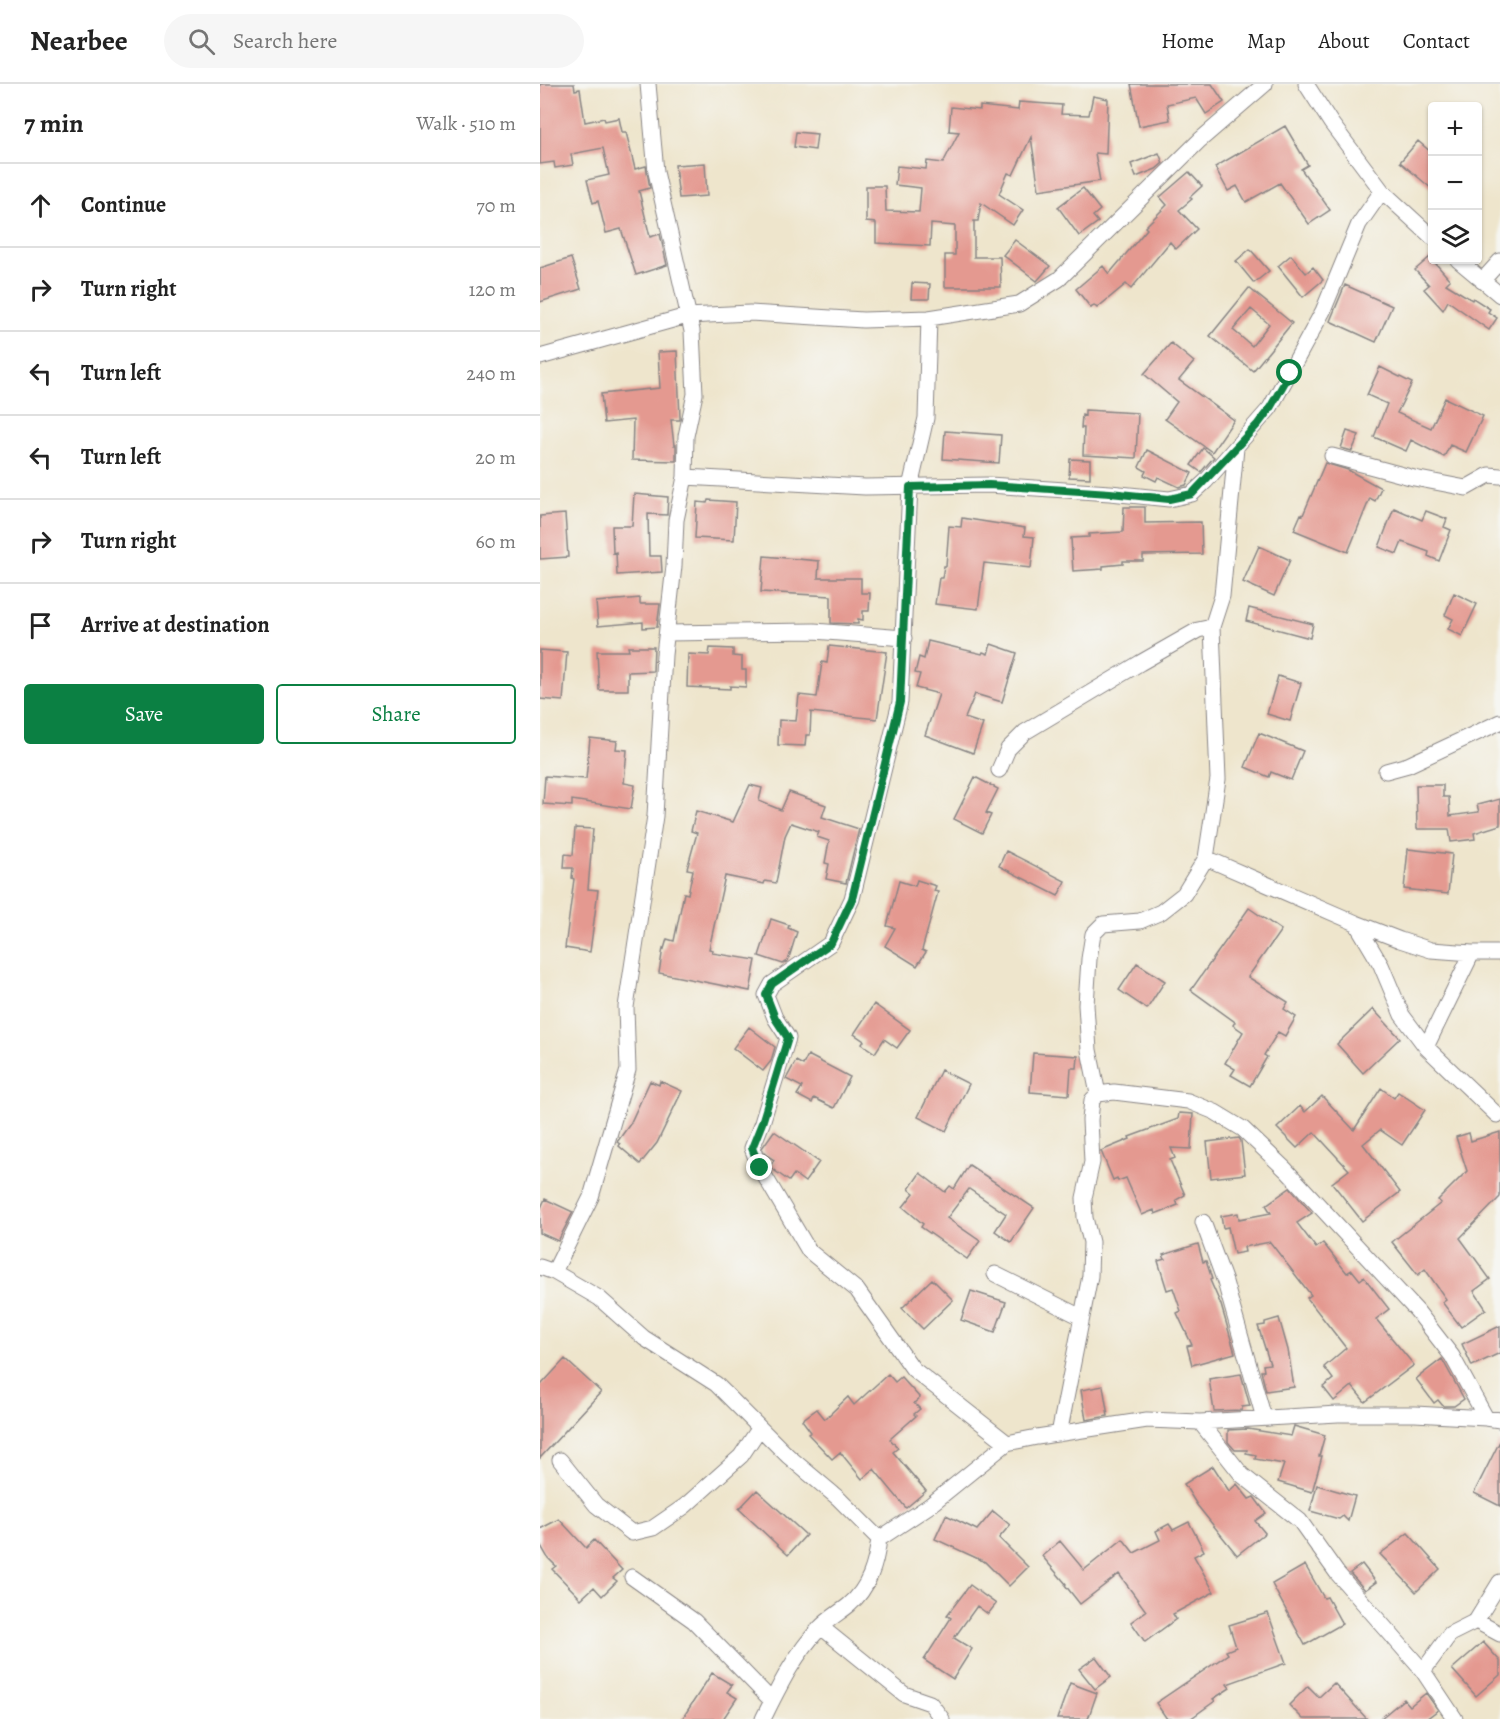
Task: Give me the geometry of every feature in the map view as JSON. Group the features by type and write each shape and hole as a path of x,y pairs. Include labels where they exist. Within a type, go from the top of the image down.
{"street":[{"path":"648,84 656,172 692,331 695,394 686,436 685,477 676,520 655,816 626,1007 628,1070 591,1197 547,1270 599,1298 644,1338 716,1384 759,1429 838,1498 879,1539"},
{"path":"540,357 687,316 750,313 863,320 929,318 1019,304 1059,279 1200,140 1264,84"},
{"path":"1306,84 1331,123 1382,190 1428,233"},
{"path":"685,477 865,487 989,485 1169,499 1192,494 1270,408 1323,311 1359,224 1382,190"},
{"path":"1482,281 1500,261"},
{"path":"1463,264 1500,295"},
{"path":"929,318 926,418 910,487 900,702 852,899 831,943 772,984 766,995 775,1018 788,1038 752,1148 760,1168 809,1251 857,1290 913,1370 1006,1443"},
{"path":"1098,1094 1089,1050 1086,1005 1093,934 1103,924 1140,921 1161,912 1184,894 1206,858 1218,779 1212,627 1222,596 1236,447"},
{"path":"1332,456 1414,478 1466,488 1489,475 1500,476"},
{"path":"999,770 1008,749 1025,732 1198,630 1212,627"},
{"path":"667,633 814,631 904,638"},
{"path":"1386,771 1408,765 1500,722"},
{"path":"1206,858 1356,923 1431,950 1500,953"},
{"path":"1356,923 1381,965 1402,1015 1426,1047 1497,1115"},
{"path":"1426,1047 1472,953"},
{"path":"1059,1434 1090,1276 1091,1242 1085,1218 1084,1198 1092,1162 1090,1120 1092,1100 1098,1094 1114,1092 1188,1101 1215,1112 1244,1129 1293,1177 1417,1311 1452,1356 1493,1419"},
{"path":"1203,1222 1225,1282 1264,1418"},
{"path":"995,1274 1081,1317"},
{"path":"763,1719 793,1661 820,1627 851,1603 868,1582 876,1562 879,1539 929,1506 1006,1443 1147,1420 1200,1422 1338,1414 1415,1414 1493,1419"},
{"path":"1200,1422 1242,1474 1300,1521 1337,1573 1423,1671 1455,1719"},
{"path":"560,1460 596,1505 632,1533 653,1527 685,1506 741,1456 759,1429"},
{"path":"632,1578 694,1621 772,1701"},
{"path":"1423,1671 1450,1634 1476,1621 1500,1582"},
{"path":"1476,1621 1500,1634"},
{"path":"820,1627 904,1694 930,1702 942,1719"}],"building":[{"path":"540,84 574,84 575,90 580,89 585,122 619,118 622,132 626,132 635,169 646,166 650,188 639,191 650,237 660,234 667,265 636,275 621,229 606,233 598,201 593,203 587,180 609,175 603,148 571,154 573,165 555,168 554,162 540,164"},
{"path":"1131,84 1212,84 1224,102 1206,114 1196,98 1167,104 1170,120 1139,126"},
{"path":"1093,96 1108,99 1106,154 1095,153 1100,181 1039,190 1031,137 1013,175 1008,173 999,194 1023,210 1013,225 981,203 978,221 974,221 974,257 1000,257 1001,287 945,287 945,255 955,255 955,226 931,224 930,246 876,243 876,223 866,222 866,186 885,186 886,211 919,212 921,188 895,185 897,166 926,169 927,161 943,163 959,132 949,131 951,107 980,110 980,106 1018,110 1019,102 1062,105 1061,114 1089,115"},
{"path":"1285,126 1308,165 1301,169 1330,210 1309,224 1280,183 1246,202 1237,186 1228,191 1215,167"},
{"path":"796,132 817,134 815,150 794,147"},
{"path":"1418,141 1428,150 1428,186 1400,162"},
{"path":"1159,153 1163,163 1156,169 1136,177 1131,164"},
{"path":"705,163 707,196 679,198 675,165"},
{"path":"1189,172 1202,186 1179,210 1197,229 1176,249 1170,242 1131,289 1126,284 1097,308 1094,305 1091,308 1076,289 1103,266 1109,274 1147,229 1145,227 1167,205 1160,197"},
{"path":"1083,188 1100,210 1093,216 1098,222 1079,236 1058,207"},
{"path":"1015,240 1050,266 1037,281 1003,255"},
{"path":"1250,249 1269,271 1254,283 1236,261"},
{"path":"1291,255 1306,273 1313,267 1323,280 1303,297 1278,266"},
{"path":"571,258 581,289 540,302 540,268"},
{"path":"1428,259 1428,264 1436,264 1450,280 1446,284 1490,309 1488,312 1497,318 1489,330 1448,301 1443,310 1424,289 1429,285 1415,270"},
{"path":"912,283 930,284 929,299 911,299"},
{"path":"1345,285 1392,306 1376,342 1330,321"},
{"path":"1249,288 1292,323 1253,371 1210,336","holes":["1251,309 1269,324 1252,346 1233,330"]},
{"path":"1171,343 1194,362 1179,380 1234,420 1212,452 1165,419 1177,402 1144,374"},
{"path":"677,351 680,420 671,420 674,445 676,445 676,461 632,460 633,420 604,423 601,394 660,388 658,352"},
{"path":"1380,367 1412,383 1397,413 1431,428 1445,398 1483,416 1466,452 1450,445 1444,457 1411,440 1406,451 1374,437 1387,404 1367,395"},
{"path":"1085,410 1138,413 1136,458 1083,455 1084,428 1081,428 1082,415 1085,416"},
{"path":"945,431 1001,435 999,463 943,459"},
{"path":"1347,431 1359,435 1352,451 1341,448"},
{"path":"1203,448 1214,457 1201,472 1191,465"},
{"path":"1147,450 1192,473 1186,485 1179,487 1158,477 1156,481 1144,475 1146,471 1139,467"},
{"path":"1070,459 1090,460 1090,478 1069,477"},
{"path":"1325,463 1348,470 1381,488 1375,501 1370,498 1348,552 1294,530 1301,514 1303,515"},
{"path":"634,494 668,497 667,515 648,514 649,556 661,556 662,572 617,575 612,526 632,526"},
{"path":"708,500 736,502 734,540 695,538 697,502 707,503"},
{"path":"1124,507 1145,507 1145,523 1201,522 1202,554 1143,555 1143,561 1123,561 1123,564 1103,566 1103,569 1073,571 1071,538 1089,537 1089,534 1123,532"},
{"path":"1394,508 1422,520 1426,511 1447,519 1444,527 1451,530 1439,561 1428,556 1429,552 1402,542 1397,554 1379,547"},
{"path":"565,514 568,557 540,559 540,516"},
{"path":"962,518 1025,528 1024,536 1034,537 1031,568 984,563 978,609 935,604 939,578 942,578 944,566 946,566 949,526 961,527"},
{"path":"1259,546 1290,560 1274,596 1243,582"},
{"path":"764,556 819,561 818,578 861,578 861,593 870,593 869,611 863,611 863,620 858,619 858,624 831,623 831,596 761,592"},
{"path":"1454,593 1477,604 1462,636 1448,629 1453,619 1445,615"},
{"path":"640,598 640,604 660,604 657,627 643,628 643,622 598,626 596,602"},
{"path":"1249,608 1313,624 1310,638 1246,621"},
{"path":"928,641 982,654 983,652 988,654 991,644 1017,653 1002,702 975,694 965,718 983,724 973,753 925,735 939,694 916,688 920,674 915,673 919,657 924,659"},
{"path":"829,646 887,652 877,719 811,712 810,735 806,735 805,746 778,745 779,720 796,721 799,695 817,697 822,662 827,663"},
{"path":"628,647 654,647 653,671 628,672 628,690 599,690 597,651 629,651"},
{"path":"710,648 733,649 733,656 742,657 742,670 746,670 746,687 730,686 730,689 687,687 688,654 709,655"},
{"path":"540,650 567,652 563,701 540,699"},
{"path":"1278,676 1301,683 1290,721 1267,714"},
{"path":"1259,733 1303,751 1291,780 1271,772 1269,777 1245,767"},
{"path":"590,738 617,741 616,749 627,750 624,783 635,785 631,809 572,800 572,806 543,804 545,776 586,779"},
{"path":"975,777 998,789 986,813 991,815 982,833 954,819"},
{"path":"750,785 762,788 759,801 781,810 789,792 826,805 822,817 859,829 846,883 826,879 829,864 825,863 829,841 817,837 819,832 791,823 785,836 776,883 765,881 764,884 725,876 709,949 713,950 712,953 756,960 750,991 659,973 663,948 667,939 674,941 684,893 688,894 693,870 687,869 697,833 691,831 696,811 733,822"},
{"path":"1416,785 1443,785 1443,797 1449,797 1450,816 1479,812 1477,805 1500,799 1500,825 1474,833 1475,839 1451,842 1449,829 1417,829"},
{"path":"575,828 593,829 588,889 598,890 590,952 565,948 574,879 572,878 573,868 564,868 565,854 573,855"},
{"path":"1408,849 1452,854 1448,894 1404,889"},
{"path":"1006,851 1065,881 1058,896 999,866"},
{"path":"917,880 936,886 934,891 938,892 922,950 926,952 917,966 885,946 895,928 887,926 899,881 915,886"},
{"path":"1249,908 1281,930 1248,977 1288,1002 1284,1009 1296,1017 1285,1036 1278,1032 1264,1055 1267,1057 1250,1086 1231,1075 1235,1069 1225,1063 1243,1032 1233,1025 1235,1022 1191,990"},
{"path":"771,919 789,925 788,928 797,932 788,961 783,964 759,956"},
{"path":"1137,963 1165,981 1147,1009 1119,990"},
{"path":"874,1004 910,1030 897,1048 884,1039 875,1053 862,1044 864,1041 854,1034"},
{"path":"1373,1009 1400,1038 1363,1073 1337,1044"},
{"path":"749,1027 775,1047 771,1061 763,1071 733,1048"},
{"path":"1033,1053 1078,1056 1077,1068 1071,1068 1069,1095 1030,1092"},
{"path":"808,1055 850,1077 834,1108 814,1098 812,1103 797,1095 802,1087 786,1079 796,1061 803,1065"},
{"path":"941,1070 969,1084 946,1131 918,1117"},
{"path":"650,1081 659,1085 660,1081 682,1091 657,1143 640,1164 617,1142 630,1124"},
{"path":"1381,1088 1394,1098 1398,1092 1425,1110 1402,1145 1380,1130 1363,1144 1400,1192 1362,1221 1332,1183 1349,1170 1314,1132 1297,1148 1277,1128 1300,1106 1305,1112 1322,1096 1354,1130"},
{"path":"1179,1113 1193,1114 1191,1149 1171,1148 1175,1158 1170,1160 1185,1195 1176,1200 1178,1205 1155,1214 1154,1210 1142,1215 1126,1178 1113,1180 1101,1151 1130,1139 1129,1137 1178,1119"},
{"path":"774,1131 819,1162 805,1182 794,1174 789,1181 771,1168 774,1160 765,1154 762,1148"},
{"path":"1500,1132 1500,1197 1460,1238 1490,1279 1474,1291 1486,1309 1461,1327 1442,1302 1446,1299 1425,1269 1418,1275 1392,1242 1441,1203 1438,1200 1467,1171 1456,1137 1469,1133 1471,1141"},
{"path":"1239,1138 1245,1174 1211,1178 1207,1142"},
{"path":"969,1165 1034,1208 1011,1242 995,1231 1006,1214 969,1189 947,1218 980,1241 967,1259 921,1227 923,1224 903,1207 914,1193 909,1189 920,1173 945,1192 950,1186 954,1189"},
{"path":"1290,1188 1312,1213 1297,1223 1316,1248 1323,1243 1347,1273 1352,1270 1360,1280 1364,1277 1389,1309 1376,1319 1414,1365 1365,1402 1352,1386 1334,1401 1323,1387 1333,1379 1324,1367 1346,1348 1307,1298 1311,1295 1270,1242 1244,1247 1245,1252 1234,1254 1228,1227 1223,1228 1221,1216 1238,1213 1239,1219 1271,1213 1266,1205"},
{"path":"545,1199 573,1212 558,1241 540,1233 540,1210"},
{"path":"1198,1244 1221,1305 1235,1353 1192,1365 1187,1346 1192,1345 1177,1313 1181,1311 1173,1288 1167,1290 1158,1261 1165,1259 1163,1255"},
{"path":"932,1279 953,1300 923,1329 902,1308"},
{"path":"971,1291 1006,1302 995,1332 961,1320"},
{"path":"1279,1318 1288,1350 1294,1387 1266,1391 1261,1371 1264,1371 1263,1365 1270,1364 1258,1326"},
{"path":"1500,1326 1500,1353 1472,1366 1462,1344"},
{"path":"565,1359 601,1392 540,1458 540,1386"},
{"path":"1442,1359 1464,1399 1454,1406 1443,1406 1438,1400 1434,1403 1416,1379"},
{"path":"888,1374 895,1382 901,1377 920,1398 914,1403 920,1409 914,1414 916,1416 890,1439 898,1448 893,1452 926,1491 906,1508 874,1469 862,1479 840,1452 832,1459 808,1434 811,1432 802,1420 817,1409 825,1419 848,1397 854,1405"},
{"path":"1241,1374 1250,1406 1242,1407 1242,1410 1214,1411 1209,1379"},
{"path":"1103,1386 1108,1416 1086,1420 1081,1390"},
{"path":"1294,1426 1325,1435 1312,1492 1278,1482 1284,1464 1255,1459 1256,1455 1246,1453 1247,1450 1235,1450 1228,1442 1228,1430 1248,1429 1291,1436"},
{"path":"1500,1441 1500,1506 1474,1493"},
{"path":"1213,1466 1229,1491 1237,1484 1249,1499 1254,1497 1266,1513 1255,1521 1265,1533 1237,1555 1197,1505 1184,1484"},
{"path":"1317,1485 1355,1496 1348,1521 1343,1516 1339,1519 1310,1511"},
{"path":"757,1490 806,1535 788,1555 739,1509"},
{"path":"993,1511 1010,1525 999,1538 1028,1567 1009,1586 985,1562 935,1539 946,1515 977,1530"},
{"path":"559,1519 586,1548 594,1540 622,1570 613,1578 617,1581 602,1596 594,1587 581,1599 552,1569 556,1566 540,1544 540,1529"},
{"path":"1189,1522 1204,1551 1194,1556 1214,1592 1173,1614 1176,1619 1145,1642 1131,1622 1146,1611 1119,1574 1080,1604 1042,1556 1060,1541 1084,1570 1123,1539 1134,1553 1160,1540 1156,1531 1169,1524 1173,1530"},
{"path":"1408,1533 1440,1569 1416,1592 1380,1554"},
{"path":"1362,1564 1376,1582 1365,1590 1350,1573"},
{"path":"1305,1565 1342,1624 1305,1645 1272,1584"},
{"path":"970,1585 996,1604 988,1614 977,1606 954,1638 972,1649 953,1679 924,1660 951,1618 947,1615"},
{"path":"1268,1613 1286,1663 1227,1684 1230,1688 1190,1719 1167,1719 1156,1703 1228,1654 1226,1651 1236,1647 1229,1625"},
{"path":"1483,1642 1500,1661 1500,1675 1476,1696 1452,1669"},
{"path":"1096,1657 1111,1677 1095,1689 1079,1669"},
{"path":"712,1673 732,1685 727,1692 737,1698 723,1719 682,1719"},
{"path":"1070,1683 1097,1693 1088,1719 1057,1719"},
{"path":"1334,1683 1367,1719 1303,1719 1289,1705 1308,1686 1319,1697"},
{"path":"1426,1693 1438,1710 1426,1719 1380,1719 1404,1699 1410,1706"}],"route":[{"path":"760,1168 752,1148 788,1038 775,1018 766,995 772,984 831,943 852,899 900,702 910,487 989,485 1169,499 1192,494 1258,424 1290,373"}]}
